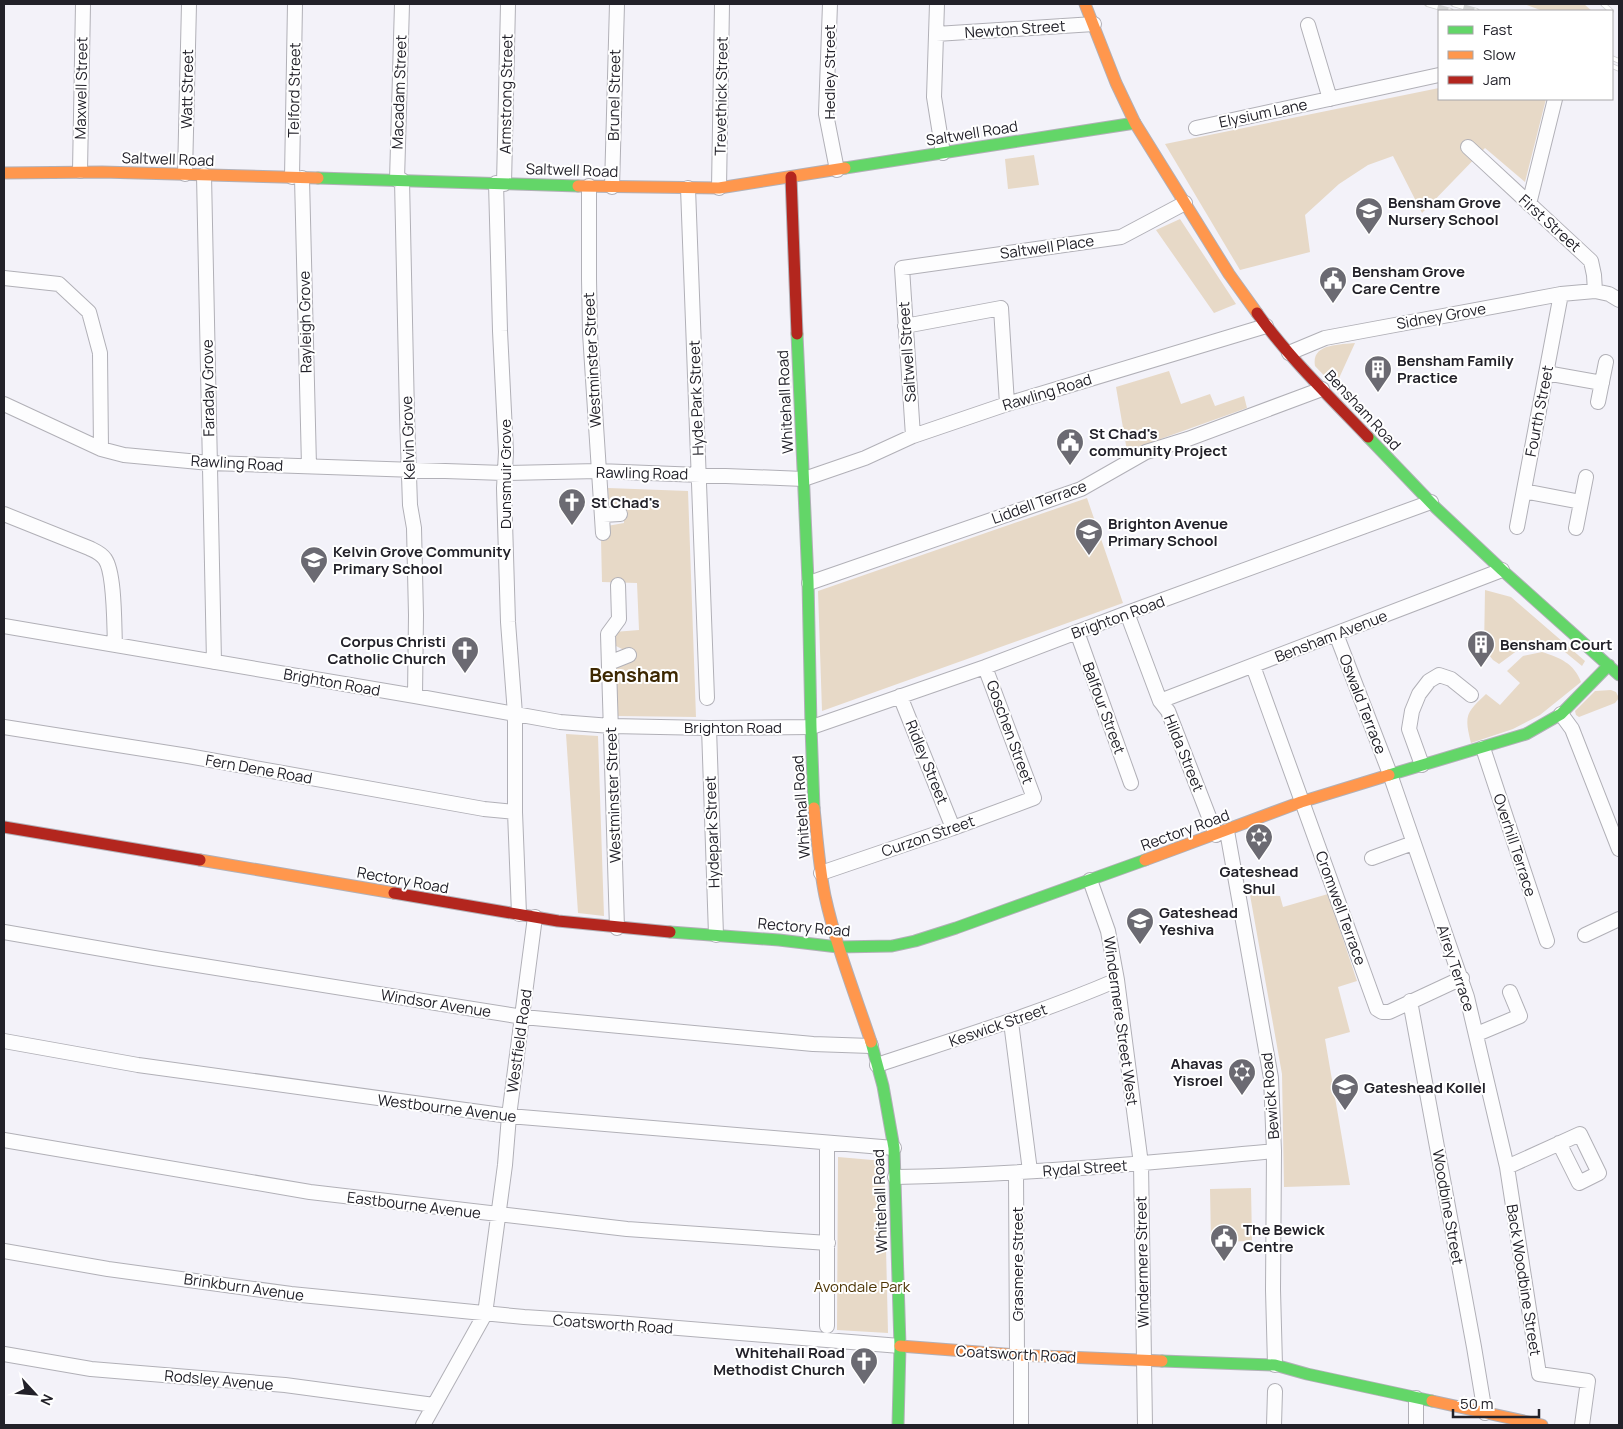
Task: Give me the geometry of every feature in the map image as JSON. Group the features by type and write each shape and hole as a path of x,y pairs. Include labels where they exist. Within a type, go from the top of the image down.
{"street":[{"name":"Maxwell Street","path":"80,171 83,4"},
{"name":"Watt Street","path":"185,174 189,4"},
{"name":"Telford Street","path":"295,4 297,177"},
{"name":"Macadam Street","path":"400,180 402,4"},
{"name":"Armstrong Street","path":"500,183 508,4"},
{"name":"Brunel Street","path":"612,187 617,4"},
{"name":"Trevethick Street","path":"719,188 722,4"},
{"name":"Hedley Street","path":"830,4 826,114 837,170"},
{"path":"937,4 934,97 943,153"},
{"name":"Bensham Road","path":"1085,4 1116,83 1135,123 1229,274 1266,326 1289,353 1431,502 1502,570 1619,675"},
{"name":"Newton Street","path":"936,34 1094,24"},
{"path":"1308,25 1330,99"},
{"name":"Elysium Lane","path":"1196,128 1438,75"},
{"path":"1529,204 1555,100"},
{"name":"Saltwell Road","path":"4,172 80,171 612,187 719,188 1135,123"},
{"name":"First Street","path":"1468,147 1590,260 1594,275 1595,291"},
{"name":"Faraday Grove","path":"204,174 214,662"},
{"name":"Rayleigh Grove","path":"297,177 309,466"},
{"name":"Whitehall Road","path":"791,177 808,583 814,805 821,873 838,947 878,1066 890,1117 894,1148 900,1346 898,1425"},
{"name":"Kelvin Grove","path":"400,180 410,505 414,528 415,696"},
{"name":"Dunsmuir Grove","path":"500,183 500,331 506,452 504,473 508,622 515,714 514,812 518,914"},
{"name":"Westminster Street","path":"590,186 590,324 603,533"},
{"name":"Hyde Park Street","path":"688,188 707,698"},
{"name":"Saltwell Place","path":"902,268 1121,237 1185,203"},
{"name":"Saltwell Street","path":"902,268 913,436"},
{"path":"4,278 59,284 89,312 100,353 101,449"},
{"path":"1595,291 1609,294 1619,300"},
{"name":"Sidney Grove","path":"1289,353 1325,338 1562,294 1595,291"},
{"name":"Fourth Street","path":"1517,528 1562,294"},
{"path":"905,326 1000,308 1007,404"},
{"name":"Rawling Road","path":"4,404 101,449 124,455 210,463 504,473 598,471 804,479 865,458 913,436 1007,404 1266,326"},
{"path":"1598,402 1606,362"},
{"path":"1546,373 1602,383"},
{"name":"Liddell Terrace","path":"808,583 1081,489 1146,452 1322,388"},
{"path":"1576,528 1586,477"},
{"path":"1524,491 1581,502"},
{"name":"Brighton Road","path":"4,626 560,722 611,726 812,728 986,667 1127,613 1431,502"},
{"path":"4,514 89,548 100,553 106,559 111,581 115,645"},
{"path":"603,515 620,514"},
{"name":"Bensham Avenue","path":"1160,701 1502,570"},
{"name":"Westminster Street","path":"617,928 608,634 619,619 618,585"},
{"name":"Hilda Street","path":"1127,613 1160,701 1168,711 1221,833"},
{"name":"Balfour Street","path":"1077,632 1131,783"},
{"name":"Oswald Terrace","path":"1336,634 1390,774"},
{"path":"609,663 629,655"},
{"name":"Rectory Road","path":"4,826 535,917 617,928 779,940 838,947 892,946 956,928 1221,833 1301,802 1526,734 1561,714 1609,665"},
{"name":"Cromwell Terrace","path":"1253,666 1374,1004 1382,1012 1389,1012 1410,1001"},
{"name":"Goschen Street","path":"986,667 1034,798"},
{"path":"1422,765 1409,729 1412,711 1419,694 1428,681 1439,675 1451,679 1471,695"},
{"name":"Ridley Street","path":"900,696 953,828"},
{"path":"1561,714 1572,728 1619,849"},
{"name":"Fern Dene Road","path":"4,727 274,771 484,809 514,812"},
{"name":"Hydepark Street","path":"709,728 716,935"},
{"name":"Overhill Terrace","path":"1483,748 1547,941"},
{"name":"Airey Terrace","path":"1390,774 1462,978 1477,1034 1507,1167"},
{"name":"Curzon Street","path":"821,873 1034,798"},
{"name":"Bewick Road","path":"1221,833 1271,1078 1274,1151 1273,1290 1275,1364"},
{"path":"1372,858 1413,843"},
{"name":"Windermere Street West","path":"1090,880 1108,931 1141,1164"},
{"name":"Westfield Road","path":"485,1314 535,917"},
{"path":"1585,934 1619,919"},
{"name":"Windsor Avenue","path":"4,932 523,1017 813,1044 871,1046"},
{"path":"1410,1001 1462,978"},
{"name":"Keswick Street","path":"878,1066 1011,1022 1116,980"},
{"path":"1477,1034 1520,1016 1510,992"},
{"name":"Woodbine Street","path":"1410,1001 1485,1413"},
{"name":"Grasmere Street","path":"1011,1022 1023,1172 1019,1355 1021,1425"},
{"name":"Westbourne Avenue","path":"4,1041 148,1067 509,1116 894,1148"},
{"name":"Eastbourne Avenue","path":"4,1140 310,1192 627,1229 828,1243"},
{"path":"827,1143 827,1326"},
{"path":"1507,1167 1559,1143"},
{"name":"Rydal Street","path":"895,1177 966,1176 1141,1164 1274,1151"},
{"name":"Windermere Street","path":"1141,1164 1145,1425"},
{"name":"Back Woodbine Street","path":"1507,1167 1539,1374 1588,1381 1582,1425"},
{"name":"Brinkburn Avenue","path":"4,1251 108,1269 291,1294 485,1314"},
{"path":"423,1425 485,1314"},
{"name":"Coatsworth Road","path":"485,1314 1019,1355 1275,1364 1307,1374 1485,1413 1516,1422 1542,1425"},
{"name":"Rodsley Avenue","path":"4,1354 91,1369 286,1385 434,1405"},
{"path":"1274,1425 1275,1391"},
{"path":"1416,1398 1416,1425"}],"green space":[{"path":"1524,4 1584,4 1591,10 1540,10"},
{"path":"1438,88 1438,100 1546,100 1525,182 1485,148 1422,213 1393,156 1368,165 1339,184 1305,215 1310,252 1240,270 1165,144"},
{"path":"1034,155 1039,185 1008,189 1005,159"},
{"path":"1180,219 1236,304 1214,313 1156,230"},
{"path":"1355,343 1335,387 1315,366 1317,353 1322,349 1335,345"},
{"path":"1169,371 1181,404 1210,394 1215,406 1244,396 1247,408 1127,451 1116,387"},
{"path":"608,488 688,491 696,717 617,716 615,670 618,666 635,658 631,648 624,650 616,646 612,641 614,632 639,630 637,583 602,582 601,539 607,526 624,523 624,505 609,504"},
{"path":"1087,498 1123,603 822,711 818,591"},
{"path":"1485,590 1511,597 1585,661 1582,666 1565,652 1542,644 1518,650 1499,664 1493,660 1484,649"},
{"path":"1542,652 1566,662 1574,670 1581,682 1540,715 1513,729 1471,743 1467,720 1474,706 1486,694 1500,705 1520,683 1507,671 1523,656"},
{"path":"1611,690 1616,692 1619,698 1615,703 1579,717 1576,715 1575,711 1595,691"},
{"path":"566,734 598,736 604,916 578,913"},
{"path":"1328,894 1357,981 1338,987 1350,1032 1325,1039 1350,1185 1284,1187 1282,1074 1250,895 1280,896 1283,907"},
{"name":"Avondale Park","path":"838,1157 884,1161 888,1333 837,1330"},
{"path":"1251,1188 1252,1241 1211,1242 1210,1189"}],"railway":[{"path":"1427,4 1448,10"},
{"path":"1453,4 1474,10"},
{"path":"1603,4 1610,10"},
{"path":"1613,58 1619,61"},
{"path":"1613,66 1619,69"}],"traffic: fast":[{"path":"845,168 1135,123"},
{"path":"318,178 578,186"},
{"path":"797,334 808,581 814,808"},
{"path":"1368,437 1436,508 1619,675"},
{"path":"1389,775 1526,734 1561,714 1609,665"},
{"path":"670,932 779,940 838,947 892,946 956,928 1145,860"},
{"path":"871,1042 883,1086 894,1148 900,1346 898,1425"},
{"path":"1162,1361 1275,1365 1307,1374 1432,1401"}],"traffic: slow":[{"path":"1085,4 1116,83 1135,123 1229,274 1257,313"},
{"path":"578,186 719,188 845,168"},
{"path":"4,173 102,172 318,178"},
{"path":"1145,860 1301,802 1389,775"},
{"path":"814,808 821,874 829,915 871,1042"},
{"path":"200,860 394,893"},
{"path":"900,1346 1017,1355 1162,1361"},
{"path":"1432,1401 1542,1425"}],"traffic: jam":[{"path":"791,177 797,334"},
{"path":"1257,313 1296,361 1368,437"},
{"path":"4,827 200,860"},
{"path":"394,893 558,921 670,932"}],"place":[{"name":"Bensham Grove Nursery School","path":"1369,235"},
{"name":"Bensham Grove Care Centre","path":"1333,304"},
{"name":"Bensham Family Practice","path":"1378,393"},
{"name":"St Chad's community Project","path":"1070,466"},
{"name":"St Chad's","path":"572,526"},
{"name":"Brighton Avenue Primary School","path":"1089,556"},
{"name":"Kelvin Grove Community Primary School","path":"314,584"},
{"name":"Bensham Court","path":"1481,668"},
{"name":"Corpus Christi Catholic Church","path":"465,674"},
{"name":"Gateshead Shul","path":"1259,861"},
{"name":"Gateshead Yeshiva","path":"1140,945"},
{"name":"Ahavas Yisroel","path":"1242,1096"},
{"name":"Gateshead Kollel","path":"1345,1111"},
{"name":"The Bewick Centre","path":"1224,1262"},
{"name":"Whitehall Road Methodist Church","path":"864,1385"}],"district":[{"name":"Bensham","path":"634,674"}]}
